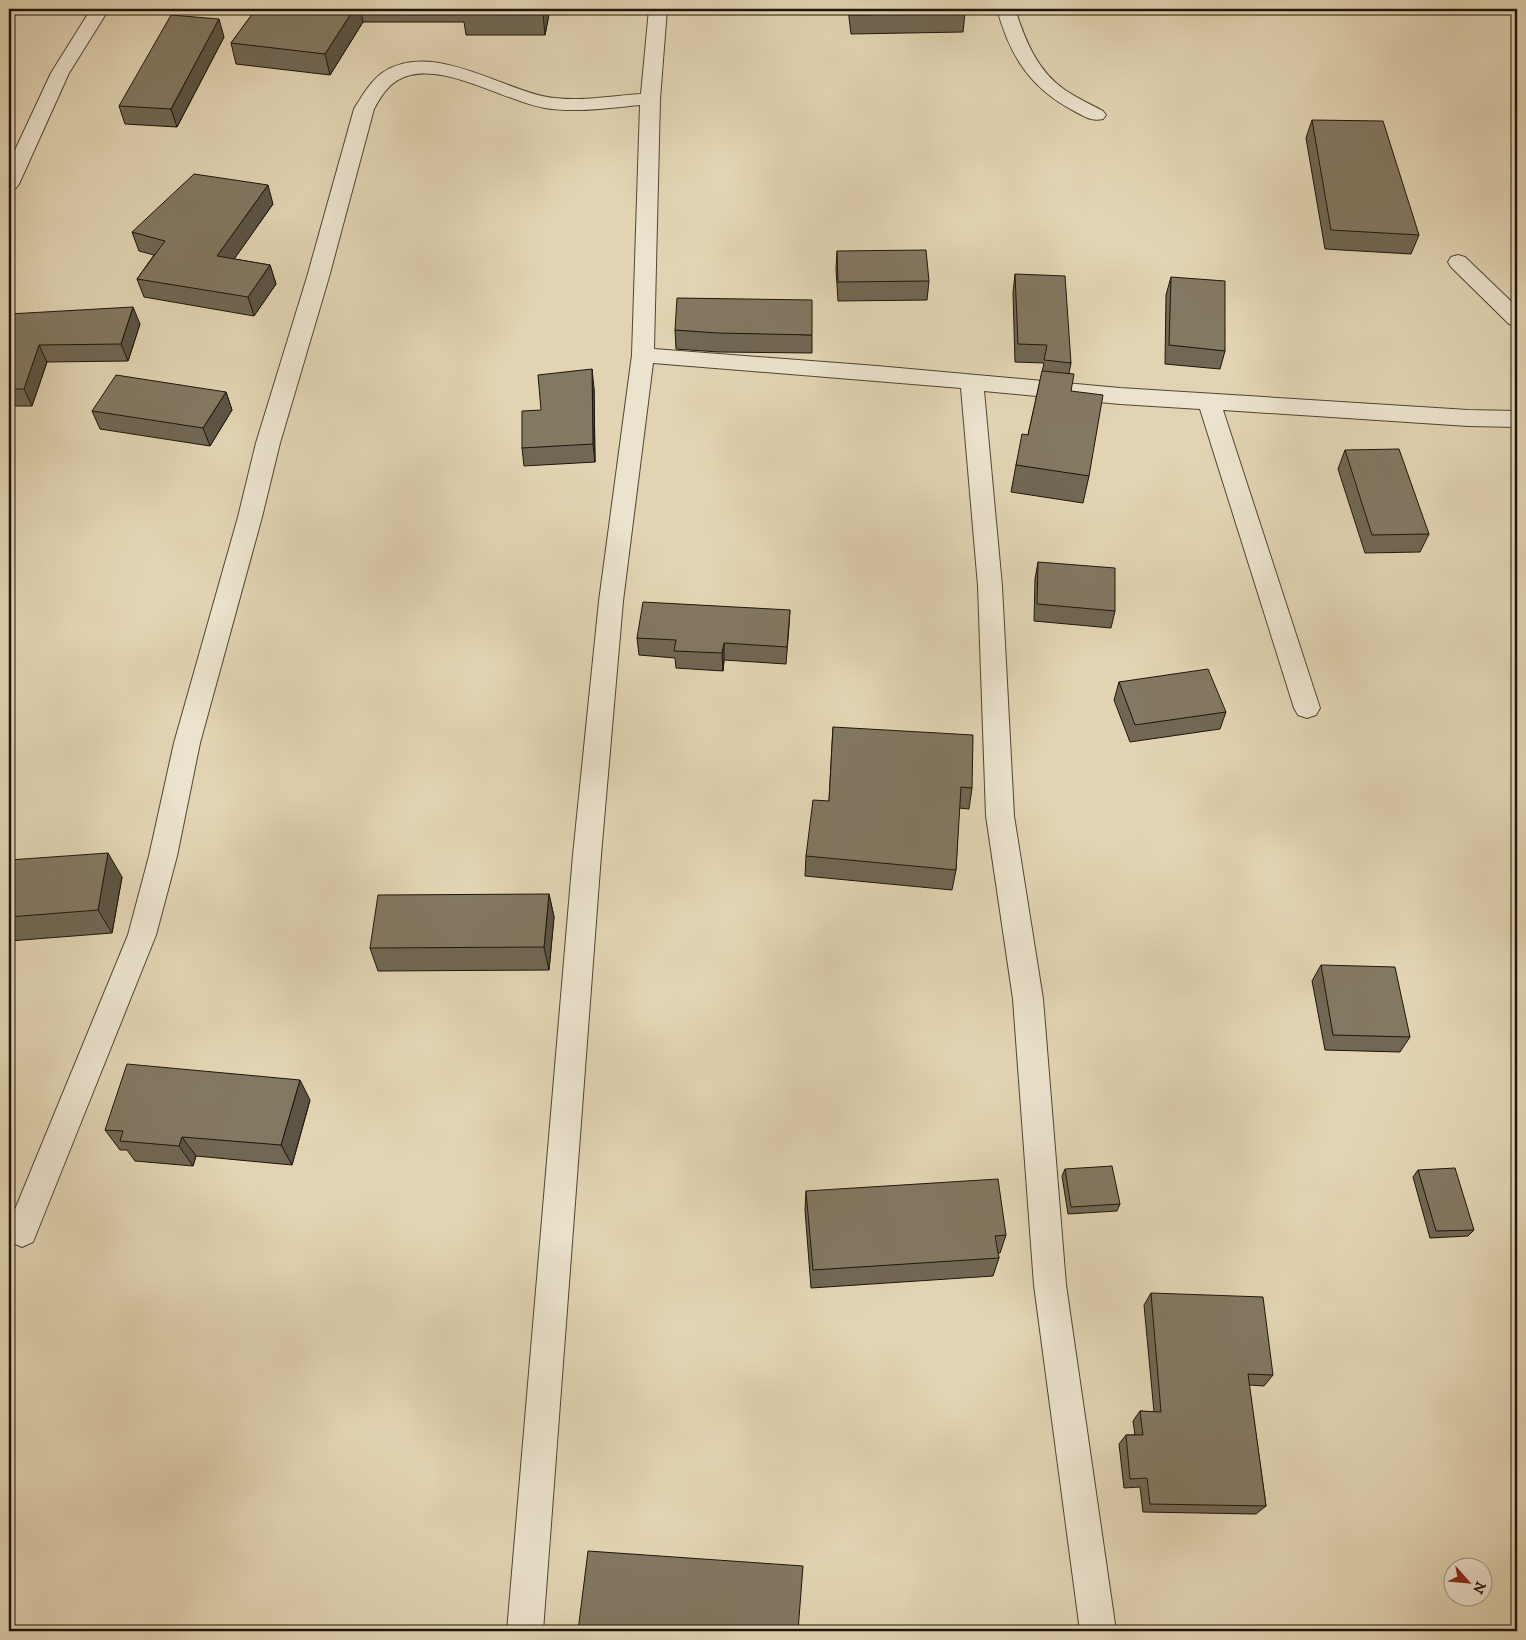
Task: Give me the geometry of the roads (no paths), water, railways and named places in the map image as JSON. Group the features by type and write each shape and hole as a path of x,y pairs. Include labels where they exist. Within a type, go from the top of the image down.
{"street":[{"path":"9,184 60,73 100,9"},
{"path":"525,1631 588,845 611,601 643,355 650,99 658,9"},
{"path":"1006,9 1011,29 1024,58 1055,91 1096,115"},
{"path":"22,1230 142,935 163,856 187,743 250,517 268,443 318,277 367,103 374,91 391,75 411,68 432,67 543,102 569,104 650,99"},
{"path":"1458,262 1517,319"},
{"path":"643,355 1120,396 1468,418 1517,419"},
{"path":"972,382 990,586 1000,816 1028,999 1050,1285 1098,1631"},
{"path":"1209,401 1307,708"}]}
